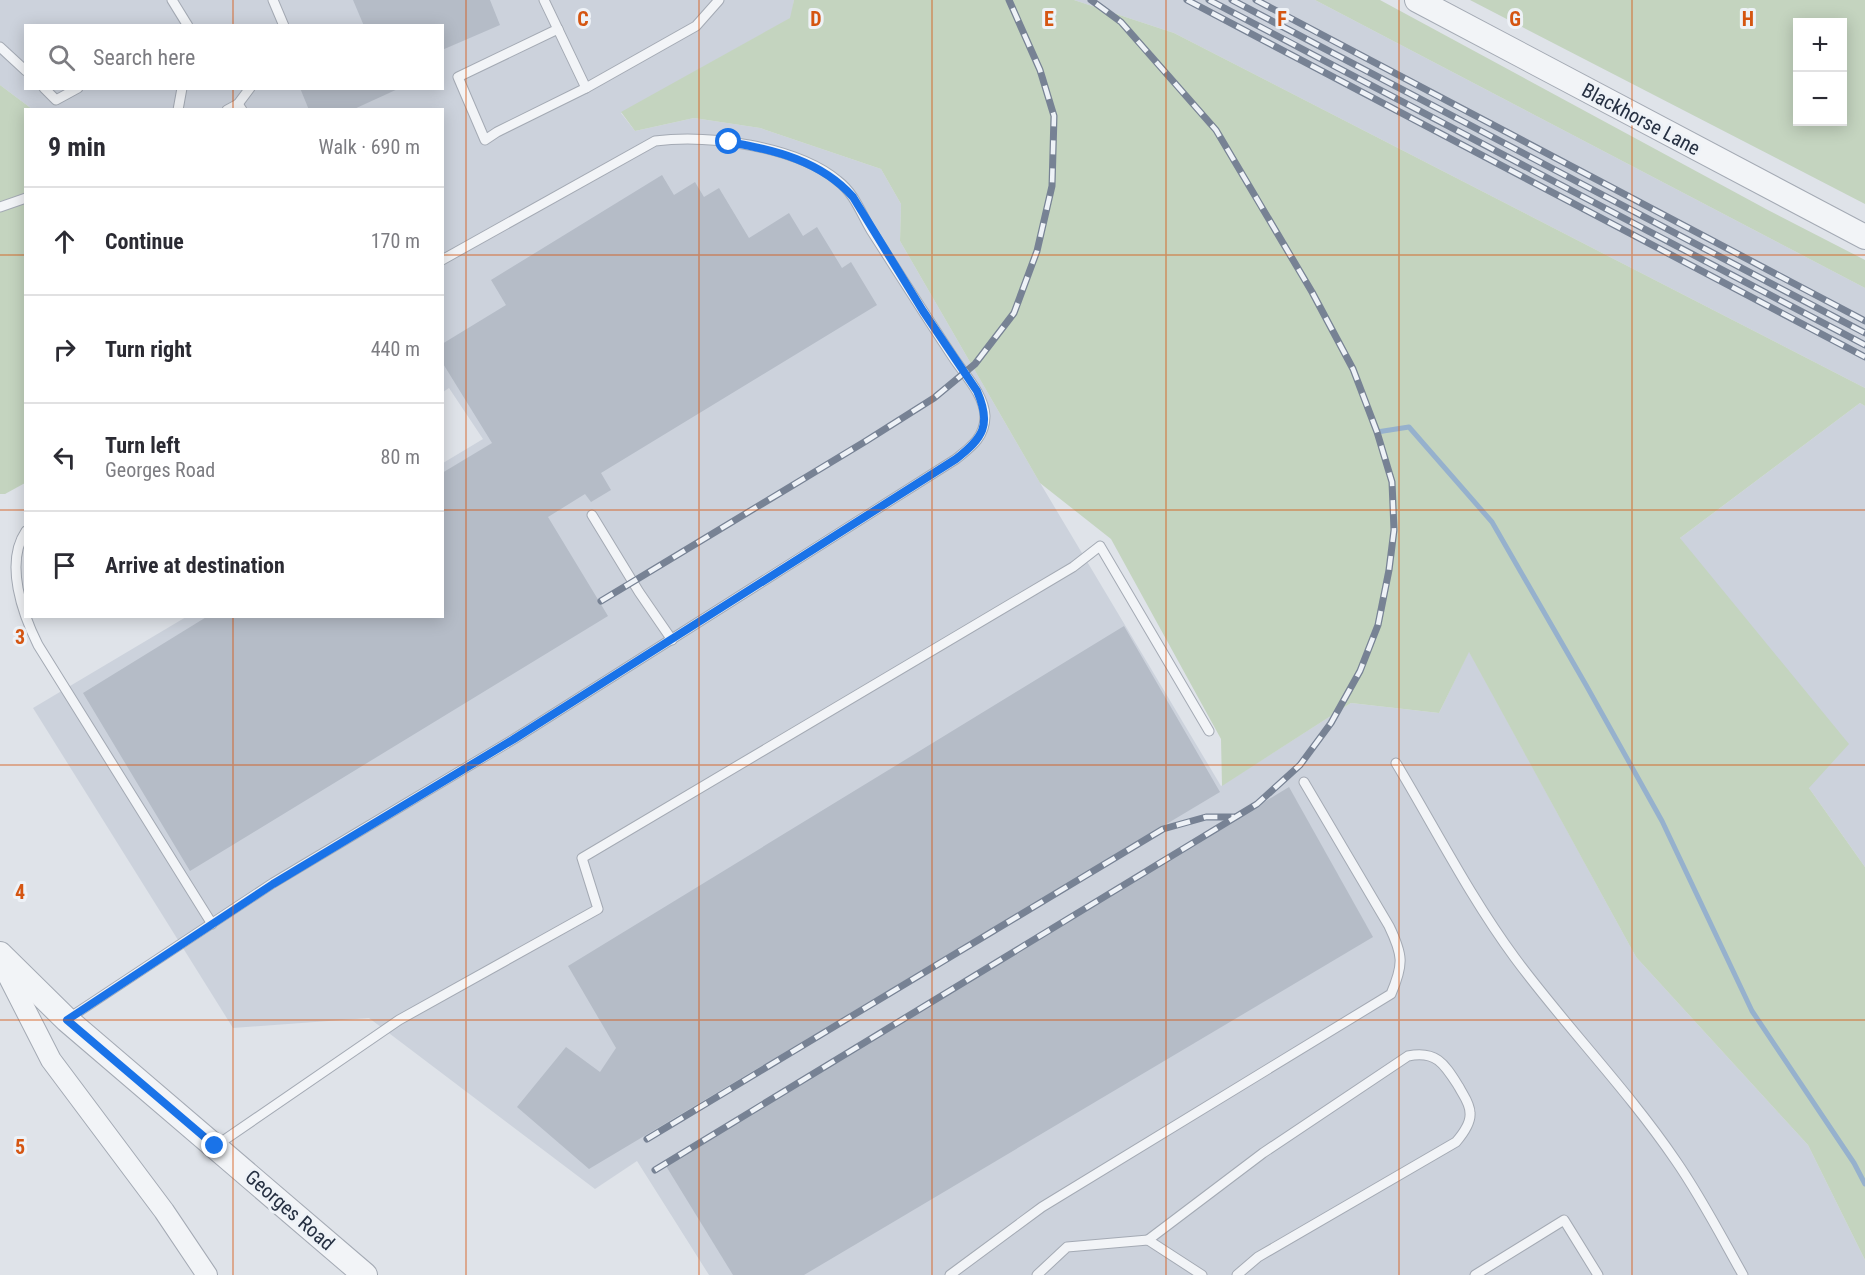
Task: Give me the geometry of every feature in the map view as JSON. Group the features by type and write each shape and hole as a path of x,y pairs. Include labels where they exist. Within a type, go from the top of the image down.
{"street":[{"name":"Blackhorse Lane","path":"1417,0 1865,237"},
{"name":"Georges Road","path":"0,954 67,1020 365,1275"},
{"path":"0,960 51,1060 164,1211 207,1275"}],"lane":[{"path":"172,0 187,24"},
{"path":"273,0 283,24"},
{"path":"544,0 586,88"},
{"path":"558,29 458,77 485,140 586,88 696,26 719,0"},
{"path":"0,47 24,69"},
{"path":"46,90 56,100 74,90"},
{"path":"178,108 182,90"},
{"path":"240,107 249,90"},
{"path":"67,1020 273,884 514,739 672,640 965,452 974,445 982,433 985,417 977,391 923,311 853,197 839,181 811,165 759,147 706,138 674,138 655,141 444,259"},
{"path":"0,207 24,199"},
{"path":"592,515 639,592 672,640"},
{"path":"24,534 17,555 17,577 19,600 24,614"},
{"path":"215,1146 399,1020 598,909 582,858 1063,573 1100,546 1209,731"},
{"path":"26,618 44,655 212,924"},
{"path":"1396,764 1484,913 1509,949 1624,1091 1676,1160 1743,1275"},
{"path":"950,1275 1042,1207 1391,994 1399,975 1401,950 1304,782"},
{"path":"1037,1275 1067,1247 1148,1240 1263,1153 1408,1056 1418,1054 1434,1058 1445,1064 1467,1102 1471,1114 1462,1135 1456,1142 1258,1257 1237,1275"},
{"path":"1475,1275 1564,1220 1598,1275"},
{"path":"1148,1240 1202,1275"}],"shaded area":[{"path":"0,0 794,0 791,18 621,113 635,131 694,118 760,128 881,169 901,204 900,241 1036,476 1221,786 1351,703 1439,713 1469,651 1636,957 1808,1145 1865,1260 1865,1275 709,1275 637,1161 595,1189 369,1018 233,1028 33,708 184,618 444,618 444,462 483,439 449,388 444,391 444,108 31,108 0,85"},
{"path":"1074,0 1315,0 1865,288 1865,388 1174,33"},
{"path":"1860,403 1865,406 1865,867 1809,788 1680,538"}],"green space":[{"path":"794,0 1074,0 1174,33 1865,388 1865,406 1860,403 1680,538 1849,744 1809,788 1865,867 1865,1260 1808,1145 1636,957 1469,652 1439,713 1351,703 1222,786 1221,739 1111,539 1040,483 900,241 901,204 881,169 760,128 694,118 635,131 621,112 790,18"},
{"path":"1315,0 1380,0 1766,209 1865,260 1865,288"},
{"path":"1470,0 1865,0 1865,204"},
{"path":"0,85 31,108 24,108 24,484 5,494 0,494"}],"building":[{"path":"353,0 490,0 500,25 444,49 444,24 363,24"},
{"path":"301,90 396,90 356,108 308,108"},
{"path":"662,175 674,195 695,182 704,197 719,188 749,238 789,213 803,236 817,227 842,268 851,262 877,305 601,473 611,490 591,502 585,494 548,517 608,616 190,871 83,693 205,618 444,618 444,472 492,443 444,365 444,343 506,305 491,280"},
{"path":"1124,626 1220,792 589,1169 517,1107 566,1047 600,1072 616,1048 568,966"},
{"path":"1289,787 1373,937 804,1275 733,1275 666,1166"}],"waterway":[{"path":"1377,432 1409,427 1492,522 1662,821 1752,1011 1854,1163 1865,1184"}],"railway":[{"path":"601,601 934,398 975,364 1014,313 1037,251 1052,186 1054,116 1040,70 1009,0"},
{"path":"655,1170 1257,804 1300,765 1331,723 1360,671 1378,625 1394,530 1392,482 1377,432 1353,369 1312,292 1216,130 1121,22 1091,0"},
{"path":"1187,0 1865,357"},
{"path":"1209,0 1865,345"},
{"path":"1232,0 1865,333"},
{"path":"1256,0 1865,321"},
{"path":"647,1139 1163,829 1206,817 1234,817"}],"route":[{"path":"215,1146 67,1020 273,884 514,739 956,459 974,445 982,433 985,417 977,391 868,225 853,197 839,181 820,169 759,147 729,142"}]}
